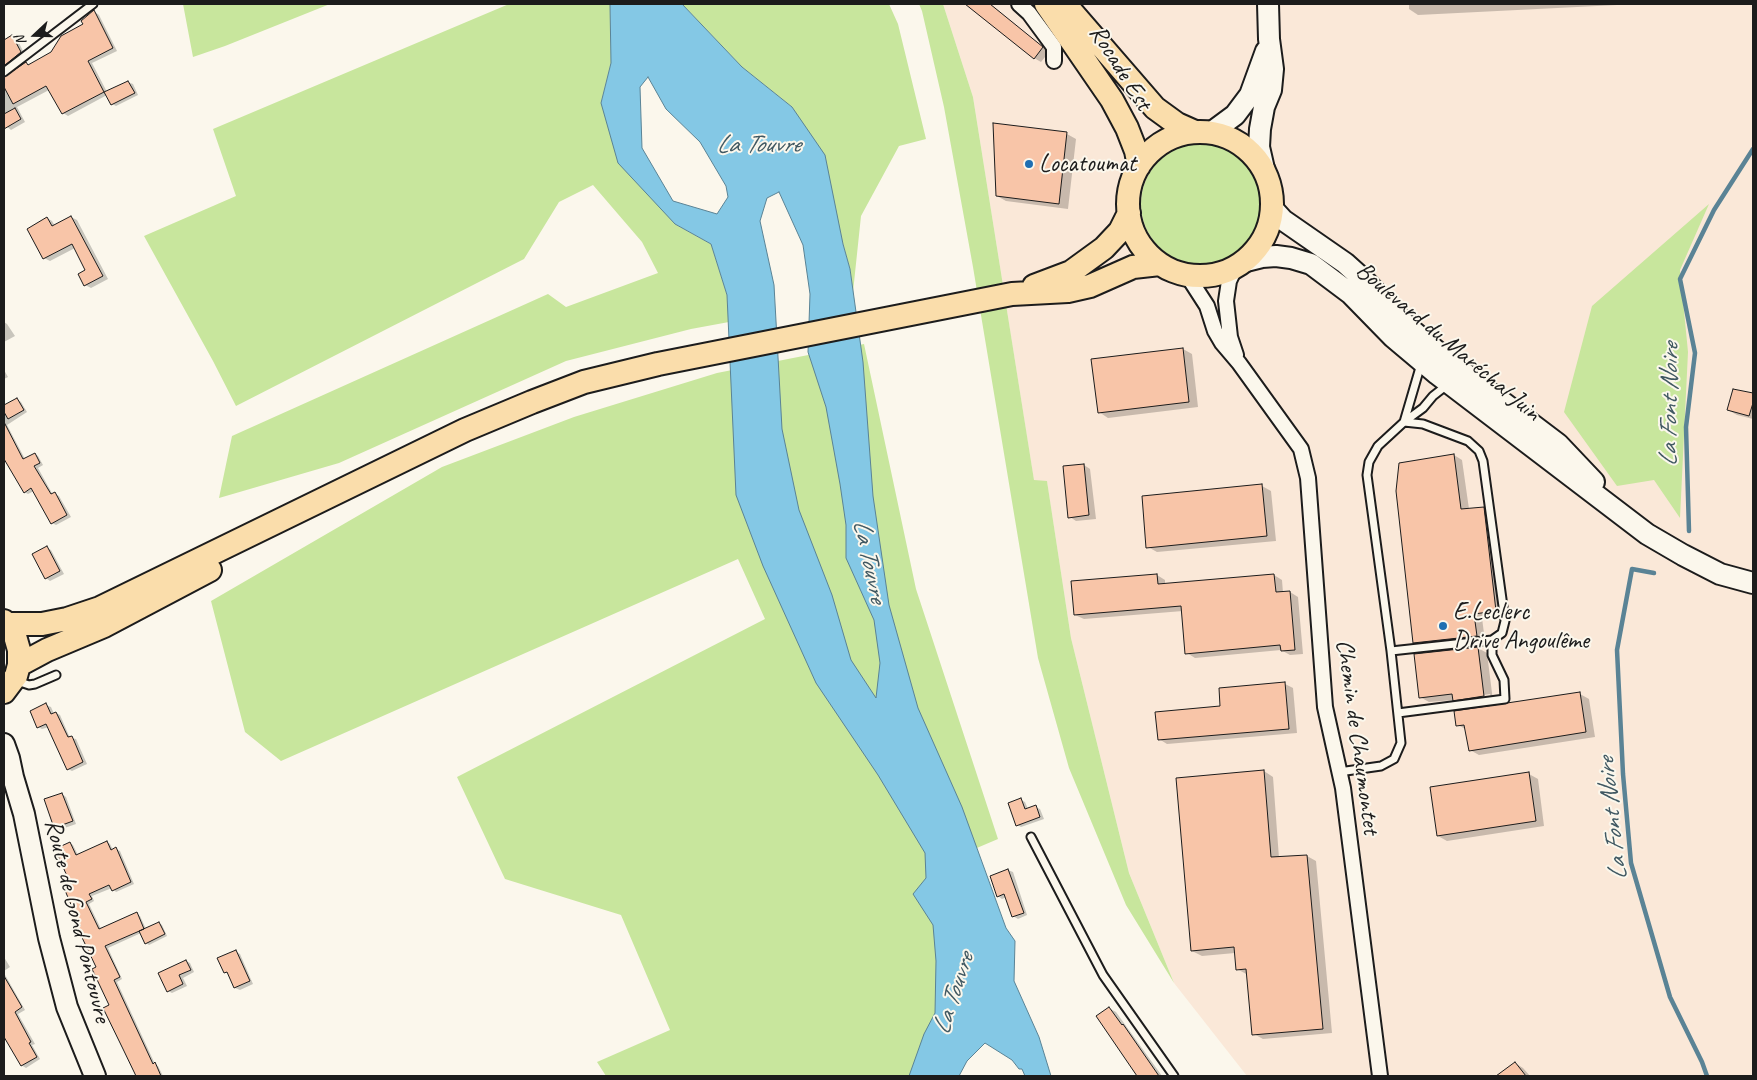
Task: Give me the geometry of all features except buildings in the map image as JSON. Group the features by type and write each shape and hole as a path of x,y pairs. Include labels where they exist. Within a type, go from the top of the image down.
{"main road":[{"name":"Rocade Est","path":"1046,4 1112,100 1130,136 1139,166"},
{"name":"Rocade Est","path":"1065,4 1155,108 1177,124 1203,132"},
{"path":"1268,4 1269,39 1273,69 1271,90 1261,119 1259,147 1269,181 1272,209 1269,229 1259,246 1240,264 1212,276 1187,275 1173,271 1160,264 1149,254 1139,242 1132,228 1129,214 1130,189 1139,166 1163,142 1179,135 1203,132 1235,115 1250,95 1269,39"},
{"path":"1203,132 1234,140 1251,152 1264,168"},
{"name":"Boulevard du Maréchal Juin","path":"1272,209 1283,220 1345,263 1408,327 1440,354 1558,444 1628,518"},
{"path":"1012,294 1071,272 1104,248 1120,231 1129,214"},
{"name":"Boulevard du Maréchal Juin","path":"1240,264 1262,257 1276,256 1311,264 1351,294 1393,337 1449,383 1647,534 1683,556 1720,574 1753,583"},
{"path":"5,622 42,624 100,608 195,560 388,469 465,430 584,382 658,364 1012,294 1068,291 1083,288 1133,267 1160,264"},
{"path":"12,679 47,650 112,622 289,527 388,469"},
{"path":"5,622 15,636 19,650 12,679"},
{"name":"Route de Gond Pontouvre","path":"4,744 9,758 8,770 24,814 49,938 67,1007 94,1076"}],"street":[{"path":"1019,4 1029,13 1054,47 1054,62"},
{"name":"Chemin de Chaumontet","path":"1239,363 1230,337 1226,301 1229,281 1240,264"},
{"name":"Chemin de Chaumontet","path":"1187,275 1207,306 1215,330 1222,343 1239,363 1300,449 1308,478 1325,707 1343,788 1380,1076"}],"lane":[{"path":"4,72 93,4"},
{"path":"1404,422 1422,361"},
{"path":"1339,772 1381,766 1394,759 1401,743 1391,651 1367,475 1369,462 1378,446 1449,383"},
{"path":"1391,651 1492,640 1502,632 1506,621 1483,461 1479,451 1468,441 1423,424 1404,422"},
{"path":"1398,713 1505,699 1504,680 1492,655 1492,640"},
{"path":"12,679 29,685 56,675"},
{"path":"1031,836 1103,975 1174,1076"}],"shaded area":[{"path":"943,4 1753,4 1753,1076 1247,1076 1174,983 1129,873 1071,638 1047,482 1034,481 973,97"}],"green space":[{"path":"183,4 330,4 193,57"},
{"path":"509,4 610,4 611,63 601,103 675,224 711,244 727,295 729,322 691,329 566,361 339,463 219,498 232,436 548,294 566,307 658,273 642,242 593,185 559,202 524,259 236,406 144,236 236,196 213,129"},
{"path":"682,4 889,4 898,24 926,139 899,146 861,216 853,292 850,269 843,244 792,107 742,67"},
{"path":"919,4 943,4 973,97 1034,480 1047,481 1071,638 1129,873 1174,983 1126,905 1069,768 1038,658 973,267 944,107"},
{"path":"1201,144 1213,145 1224,149 1234,154 1243,162 1251,171 1256,181 1260,192 1260,216 1256,227 1251,237 1243,246 1234,254 1224,259 1213,263 1201,264 1189,263 1178,259 1168,254 1159,246 1151,237 1146,227 1142,216 1141,204 1142,192 1146,181 1151,171 1159,162 1168,154 1178,149 1189,145"},
{"path":"1709,204 1680,270 1688,352 1680,518 1654,480 1617,486 1564,412 1592,306"},
{"path":"864,344 916,589 998,839 965,853 944,1076 606,1076 597,1062 670,1030 621,915 505,879 457,777 765,619 738,559 281,761 245,732 211,601 442,467 574,417 717,373"}],"water":[{"name":"La Touvre","path":"610,4 682,4 742,67 792,107 825,155 850,269 863,362 873,496 889,605 918,708 962,807 1006,928 1015,941 1014,981 1039,1037 1051,1076 1025,1076 1022,1069 1019,1069 1012,1060 985,1043 967,1061 959,1076 909,1076 924,1034 935,1013 936,961 933,925 913,894 926,878 925,853 878,775 816,683 763,566 736,495 727,295 711,244 675,224 618,163 601,103 611,63","holes":["648,77 666,109 700,142 726,186 728,197 717,214 673,201 642,148 640,87","779,192 803,245 810,294 808,352 826,407 846,525 846,558 874,620 880,663 876,698 851,660 832,595 799,510 782,429 774,285 760,221 767,198"]}],"waterway":[{"name":"La Font Noire","path":"1689,531 1686,427 1695,353 1680,279 1714,210 1753,149"},
{"name":"La Font Noire","path":"1654,573 1632,569 1617,650 1623,774 1631,863 1670,997 1707,1076"}],"place":[{"name":"Locatoumat","path":"1029,164"},
{"name":"E.Leclerc Drive Angoulême","path":"1443,626"}]}
